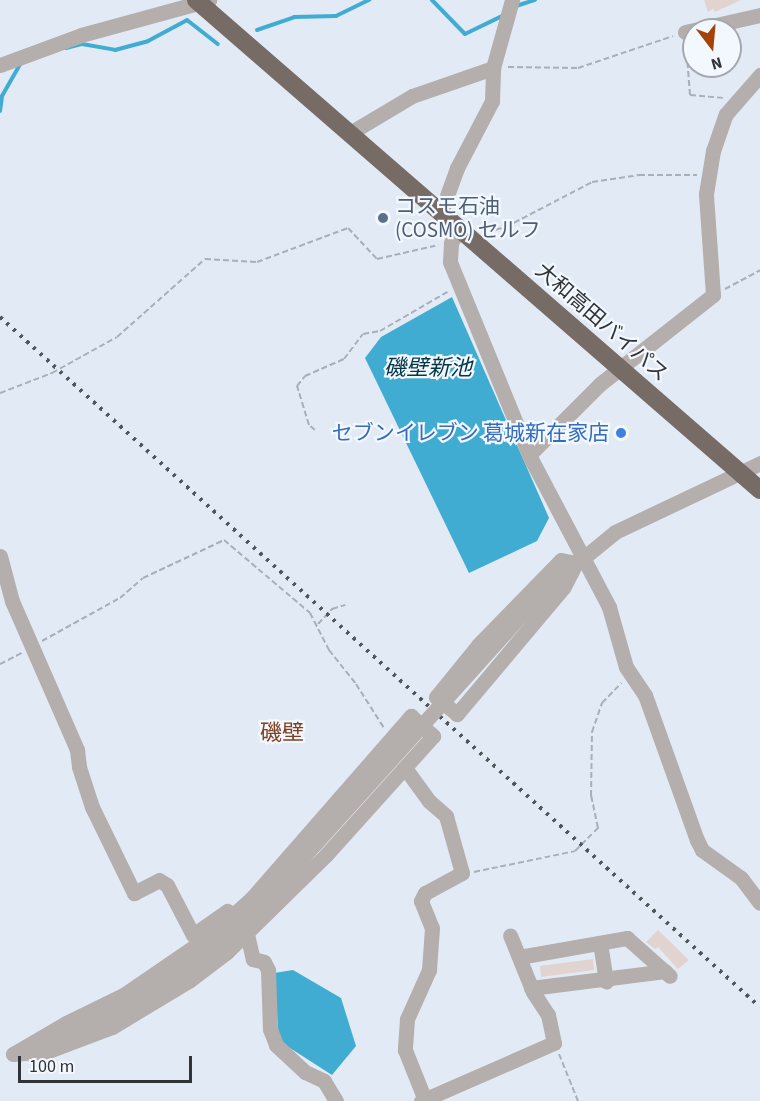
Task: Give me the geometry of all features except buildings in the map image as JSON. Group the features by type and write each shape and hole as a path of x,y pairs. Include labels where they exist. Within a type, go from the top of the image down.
{"highway":[{"name":"大和高田バイパス","path":"201,1 441,212 455,236 473,241 760,490"}],"street":[{"path":"0,65 81,35 201,1"},
{"path":"441,212 457,168 492,101 493,68 511,1"},
{"path":"742,19 760,15"},
{"path":"350,133 412,96 493,68"},
{"path":"530,455 600,384 713,295 706,194 709,175 726,114 760,75"},
{"path":"455,236 450,262 459,285 530,455 579,560 609,607 630,673 645,696 702,850 741,878 760,903"},
{"path":"7,1056 103,1018 150,993 185,970 259,906 543,591 579,560 650,512 760,463"},
{"path":"0,556 12,601 77,750 92,807 134,893 159,880 167,885 193,935 225,910 237,912"},
{"path":"561,560 579,560 563,588 457,714 436,697 524,596 561,560"},
{"path":"411,716 433,736 247,934 190,980 112,1027 48,1051 7,1056 125,994 204,941 237,912 411,716"},
{"path":"405,768 429,801 446,816 462,873 425,892 421,901 432,928 429,970 407,1019 405,1050 423,1100 554,1043 548,1015 531,988 510,935"},
{"path":"247,934 253,959 264,962 268,970 270,1029 276,1045 305,1072 324,1081 336,1101"},
{"path":"519,957 627,938 668,974 531,988"},
{"path":"600,943 606,982"}],"path":[{"path":"493,68 578,68 682,33"},
{"path":"689,78 690,95 739,100"},
{"path":"473,241 592,182 639,175 709,175"},
{"path":"0,393 52,373 117,337 205,259 257,262 348,228 377,259 455,236"},
{"path":"713,295 760,270"},
{"path":"315,430 309,425 297,386 305,376 344,359 363,334 380,331 459,285"},
{"path":"0,664 120,598 143,578 224,540 318,624 329,650 356,684 391,740"},
{"path":"318,624 332,609 345,605"},
{"path":"462,873 556,858 579,849 598,828 591,796 592,732 602,703 630,673"},
{"path":"554,1043 578,1101"}],"water":[{"name":"磯壁新池","path":"452,297 549,518 537,541 469,573 365,358 381,337"},
{"path":"293,970 341,998 356,1046 332,1075 279,1041 274,973"}],"waterway":[{"path":"257,30 294,17 336,16 369,0"},
{"path":"432,0 465,34 502,16"},
{"path":"516,6 535,0"},
{"path":"66,48 82,44 115,50 148,41 187,20 218,44"},
{"path":"0,111 2,96 22,61"}],"railway":[{"path":"0,317 760,1007"}],"place":[{"name":"コスモ石油 (COSMO) セルフ","path":"383,218"},
{"name":"セブンイレブン 葛城新在家店","path":"621,433"}],"district":[{"name":"磯壁","path":"282,734"}]}
